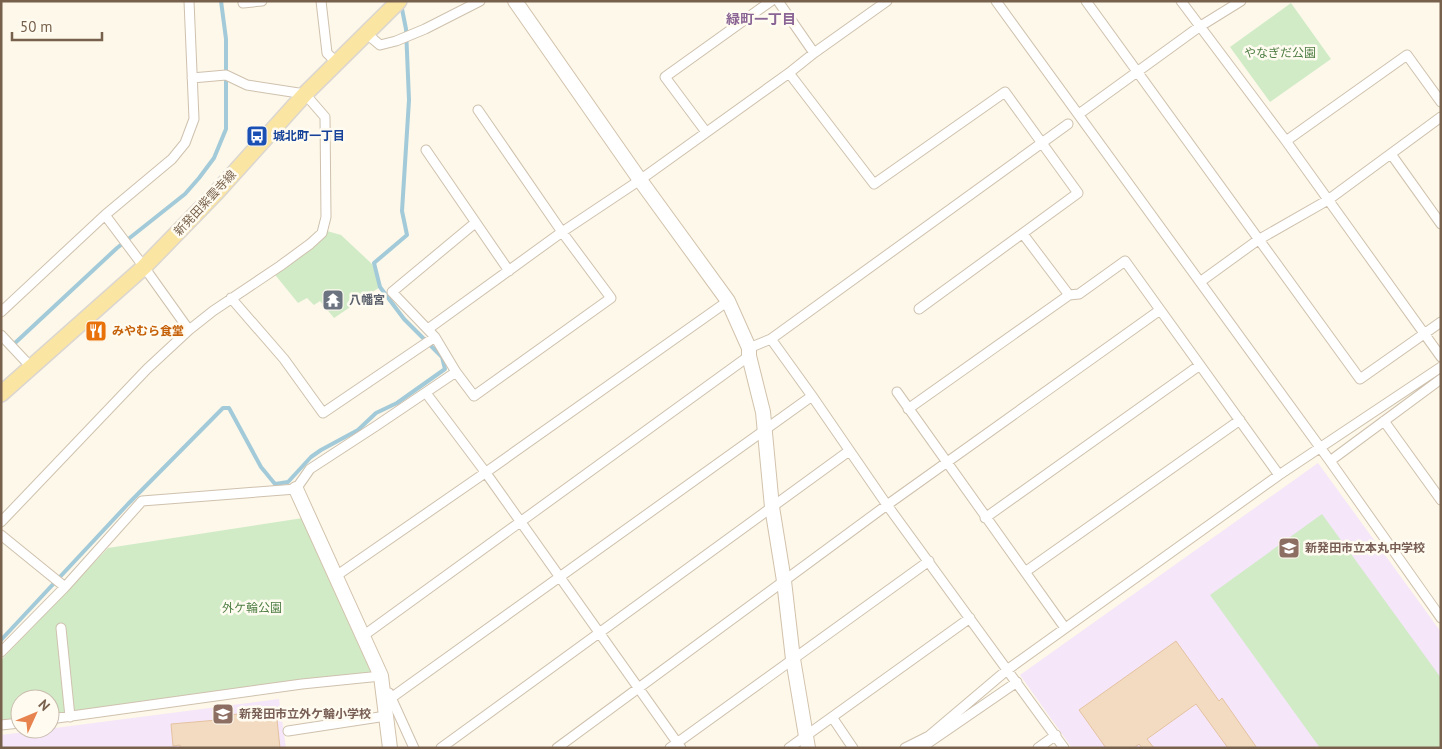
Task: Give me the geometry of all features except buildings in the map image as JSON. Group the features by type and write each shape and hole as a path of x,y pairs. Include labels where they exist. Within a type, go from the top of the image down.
{"main road":[{"name":"新発田紫雲寺線","path":"1,394 144,267 216,193 304,94 399,1"}],"street":[{"path":"1,312 104,215 172,159 185,143 194,119 189,1"},
{"path":"243,1 243,3 262,1"},
{"path":"321,1 327,53 336,62"},
{"path":"367,34 380,44 396,41 434,25 480,1"},
{"path":"515,1 640,180 728,301 749,352 763,412 772,507 784,581 793,659 807,742"},
{"path":"706,132 665,77 770,1"},
{"path":"778,1 814,53"},
{"path":"428,329 562,232 640,180 887,1"},
{"path":"996,1 1330,461 1440,616"},
{"path":"1086,1 1360,379 1441,322"},
{"path":"1181,1 1286,141 1441,357"},
{"path":"1079,114 1199,27 1242,1"},
{"path":"1286,141 1408,56 1441,102"},
{"path":"789,72 874,184 1005,92 1078,193 919,309"},
{"path":"1,522 147,370 189,330 231,298 280,266 322,232 326,217 325,117 304,94 247,85 226,75 192,78"},
{"path":"475,223 392,292 435,337 456,372 474,396 611,298 562,232 478,110"},
{"path":"1200,282 1258,240 1328,200 1441,117"},
{"path":"363,636 749,352 770,339 1068,124"},
{"path":"426,150 509,271"},
{"path":"1391,154 1441,224"},
{"path":"104,215 189,330"},
{"path":"1023,234 1069,295"},
{"path":"908,409 1069,295 1079,294 1126,261 1279,475"},
{"path":"231,298 284,359 323,413 435,337"},
{"path":"336,576 486,473 728,301"},
{"path":"557,748 887,505 947,464 1160,310"},
{"path":"1,335 31,367"},
{"path":"770,339 887,505 1064,748"},
{"path":"985,518 1200,365"},
{"path":"905,748 929,736 1007,670 1279,475 1441,367"},
{"path":"296,489 310,469 456,372"},
{"path":"1330,461 1441,380"},
{"path":"426,392 560,577 676,746 929,561"},
{"path":"897,392 1065,628"},
{"path":"391,698 812,396"},
{"path":"1025,572 1240,420"},
{"path":"1384,421 1441,500"},
{"path":"441,748 849,451"},
{"path":"296,489 414,748"},
{"path":"1,652 65,587 142,501 296,489"},
{"path":"1,535 65,587"},
{"path":"789,748 807,742 832,717 970,618"},
{"path":"61,628 70,717"},
{"path":"60,718 302,684 381,676"},
{"path":"381,676 390,748"},
{"path":"921,748 1017,682"},
{"path":"288,731 386,716"},
{"path":"832,717 853,748"},
{"path":"1038,748 1056,735"}],"shaded area":[{"name":"新発田市立本丸中学校","path":"1318,463 1441,632 1441,748 1072,748 1020,675"},
{"name":"新発田市立外ケ輪小学校","path":"279,699 286,748 1,748 1,735 10,734 10,739 60,739 60,727"}],"green space":[{"name":"やなぎだ公園","path":"1291,3 1331,59 1270,102 1230,47"},
{"path":"327,231 341,235 372,264 380,287 334,318 320,301 314,305 307,298 298,303 272,271"},
{"path":"1322,514 1441,678 1441,748 1320,748 1210,595"},
{"name":"外ケ輪公園","path":"303,518 374,675 60,713 60,689 10,689 10,719 1,720 1,660 108,548"}],"waterway":[{"path":"15,343 117,248 185,194 214,158 226,129 226,39 221,1"},
{"path":"1,640 128,504 223,408 229,408 261,467 275,484 288,482 311,457 358,430 376,413 397,403 445,369 442,357 404,319 380,287 374,263 407,235 402,211 409,100 406,29 401,4"}],"place":[{"name":"城北町一丁目","path":"257,136"},
{"name":"八幡宮","path":"333,300"},
{"name":"みやむら食堂","path":"96,331"},
{"name":"新発田市立本丸中学校","path":"1289,548"},
{"name":"新発田市立外ケ輪小学校","path":"223,714"}],"district":[{"name":"緑町一丁目","path":"761,19"}]}
